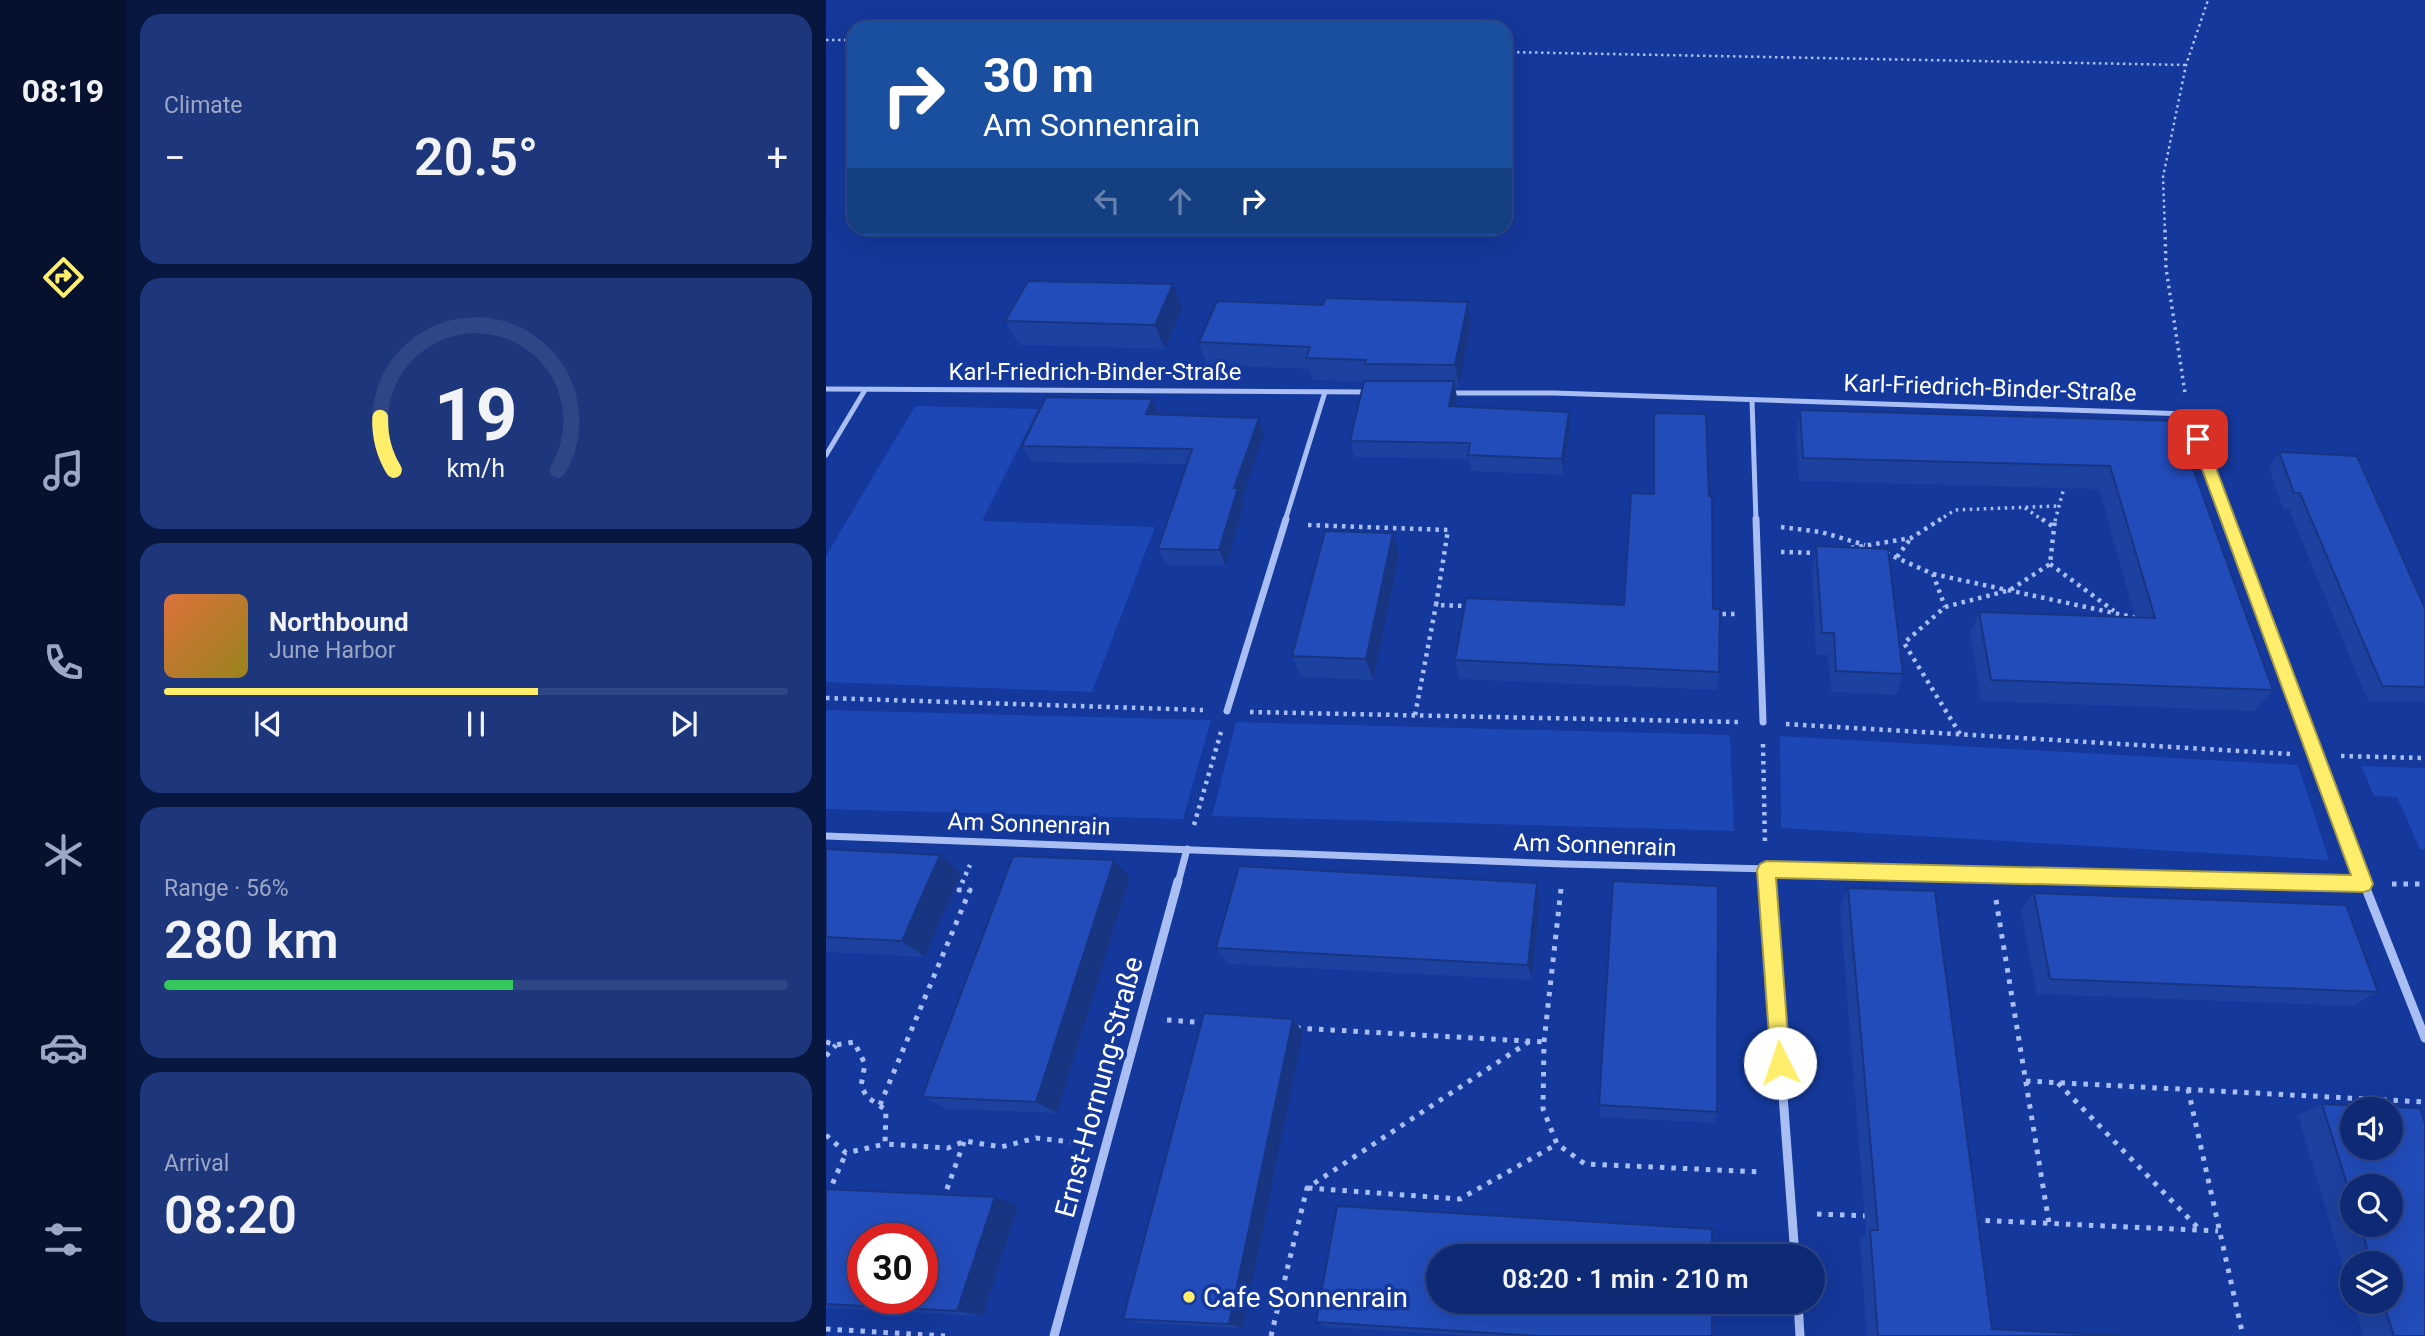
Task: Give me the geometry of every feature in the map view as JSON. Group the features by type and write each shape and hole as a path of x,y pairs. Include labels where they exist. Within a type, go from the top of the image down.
{"street":[{"name":"Karl-Friedrich-Binder-Straße","path":"826,389 1379,393"},
{"path":"826,455 865,390"},
{"path":"1227,711 1325,392"},
{"name":"Karl-Friedrich-Binder-Straße","path":"1446,393 2188,414"},
{"path":"1752,400 1762,722"},
{"path":"2188,414 2364,884 2425,1038"},
{"name":"Am Sonnenrain","path":"826,836 1564,864 2364,884"},
{"name":"Ernst-Hornung-Straße","path":"1054,1336 1187,849"},
{"path":"1766,870 1793,1244"},
{"path":"1799,1314 1800,1336"}],"path":[{"path":"2188,414 2166,268 2163,177 2186,65 2208,0"},
{"path":"826,40 847,40"},
{"path":"1512,52 2186,65"},
{"path":"2050,565 2057,506 2070,472"},
{"path":"1897,557 1912,538 1955,510 2057,506"},
{"path":"2025,507 2055,528"},
{"path":"1284,524 1448,530 1415,715"},
{"path":"1756,525 1821,531 1897,557 1933,574 2150,619"},
{"path":"1845,549 1912,538"},
{"path":"1757,551 1823,553"},
{"path":"1961,735 1904,643 1945,607 2010,590 2050,565"},
{"path":"2050,565 2118,614"},
{"path":"1933,574 1945,607"},
{"path":"1436,605 1476,606"},
{"path":"1705,614 1759,615"},
{"path":"826,698 1227,711 1762,722 2316,755 2425,758"},
{"path":"1187,849 1227,711"},
{"path":"1762,722 1766,870"},
{"path":"880,1106 970,890 959,890 980,842"},
{"path":"1564,864 1544,1042 1543,1109 1557,1144 1585,1164 1789,1173"},
{"path":"1992,875 2049,1223"},
{"path":"1141,1019 1220,1024"},
{"path":"1286,1028 1544,1042"},
{"path":"1272,1336 1307,1188 1530,1041"},
{"path":"826,1042 835,1045 854,1042 865,1064 861,1086 867,1097 886,1110 885,1144"},
{"path":"826,1056 835,1045"},
{"path":"2026,1081 2425,1102"},
{"path":"2057,1082 2200,1230"},
{"path":"2188,1089 2243,1336"},
{"path":"826,1135 846,1153"},
{"path":"846,1153 885,1144 948,1148 965,1141 1001,1147 1036,1138 1106,1146"},
{"path":"942,1203 965,1141"},
{"path":"1307,1188 1460,1199 1557,1144"},
{"path":"827,1197 846,1153"},
{"path":"1791,1213 1886,1217"},
{"path":"1968,1220 2218,1231"},
{"path":"826,1329 945,1336"}],"shaded area":[{"path":"915,406 1038,409 982,521 1155,527 1092,692 826,682 826,556"},
{"path":"826,710 1211,720 1183,819 826,809"},
{"path":"1236,722 1730,735 1734,831 1212,816"},
{"path":"1780,736 2298,765 2329,860 1781,828"},
{"path":"2361,766 2425,768 2425,849 2420,849 2397,797 2374,796"}],"building":[{"path":"1028,281 1173,284 1155,325 1005,321"},
{"path":"1325,298 1468,302 1455,365 1365,364 1366,360 1306,358 1310,347 1199,342 1217,301 1323,305"},
{"path":"1364,381 1454,381 1449,406 1569,412 1562,459 1468,455 1470,443 1350,441"},
{"path":"1046,397 1152,399 1146,414 1259,418 1234,488 1238,488 1219,550 1158,549 1192,449 1022,446"},
{"path":"1800,410 2176,421 2273,690 1991,680 1979,612 2155,618 2110,466 1803,458"},
{"path":"1654,413 1706,414 1709,496 1712,496 1713,609 1720,609 1719,672 1455,660 1466,598 1624,605 1631,493 1654,494"},
{"path":"2279,452 2357,456 2425,608 2425,687 2382,686 2300,493 2294,493"},
{"path":"1325,531 1393,533 1366,659 1292,656"},
{"path":"1816,546 1888,549 1903,674 1836,671 1834,633 1822,633"},
{"path":"826,849 940,855 902,941 826,937"},
{"path":"1013,856 1114,860 1036,1102 922,1097"},
{"path":"1239,866 1537,883 1528,965 1216,948"},
{"path":"1613,881 1718,886 1717,1112 1599,1105"},
{"path":"1848,888 1935,891 1992,1329 2125,1336 1878,1336 1870,1230 1878,1230"},
{"path":"2034,893 2346,905 2378,992 2050,979"},
{"path":"1204,1013 1293,1019 1229,1324 1123,1319"},
{"path":"2322,1104 2340,1105 2340,1160 2403,1160 2403,1107 2420,1108 2425,1123 2425,1336 2394,1336 2387,1314 2403,1314 2403,1251 2368,1251 2364,1237 2403,1237 2403,1174 2344,1174"},
{"path":"826,1189 995,1197 957,1311 938,1310 938,1223 847,1223 847,1305 826,1304"},
{"path":"1337,1206 1712,1229 1712,1244 1426,1244 1426,1314 1712,1314 1712,1336 1537,1336 1316,1322"}],"place":[{"name":"Cafe Sonnenrain","path":"1189,1297"}],"route":[{"path":"1780,1063 1766,870 2364,884 2198,439"}]}
